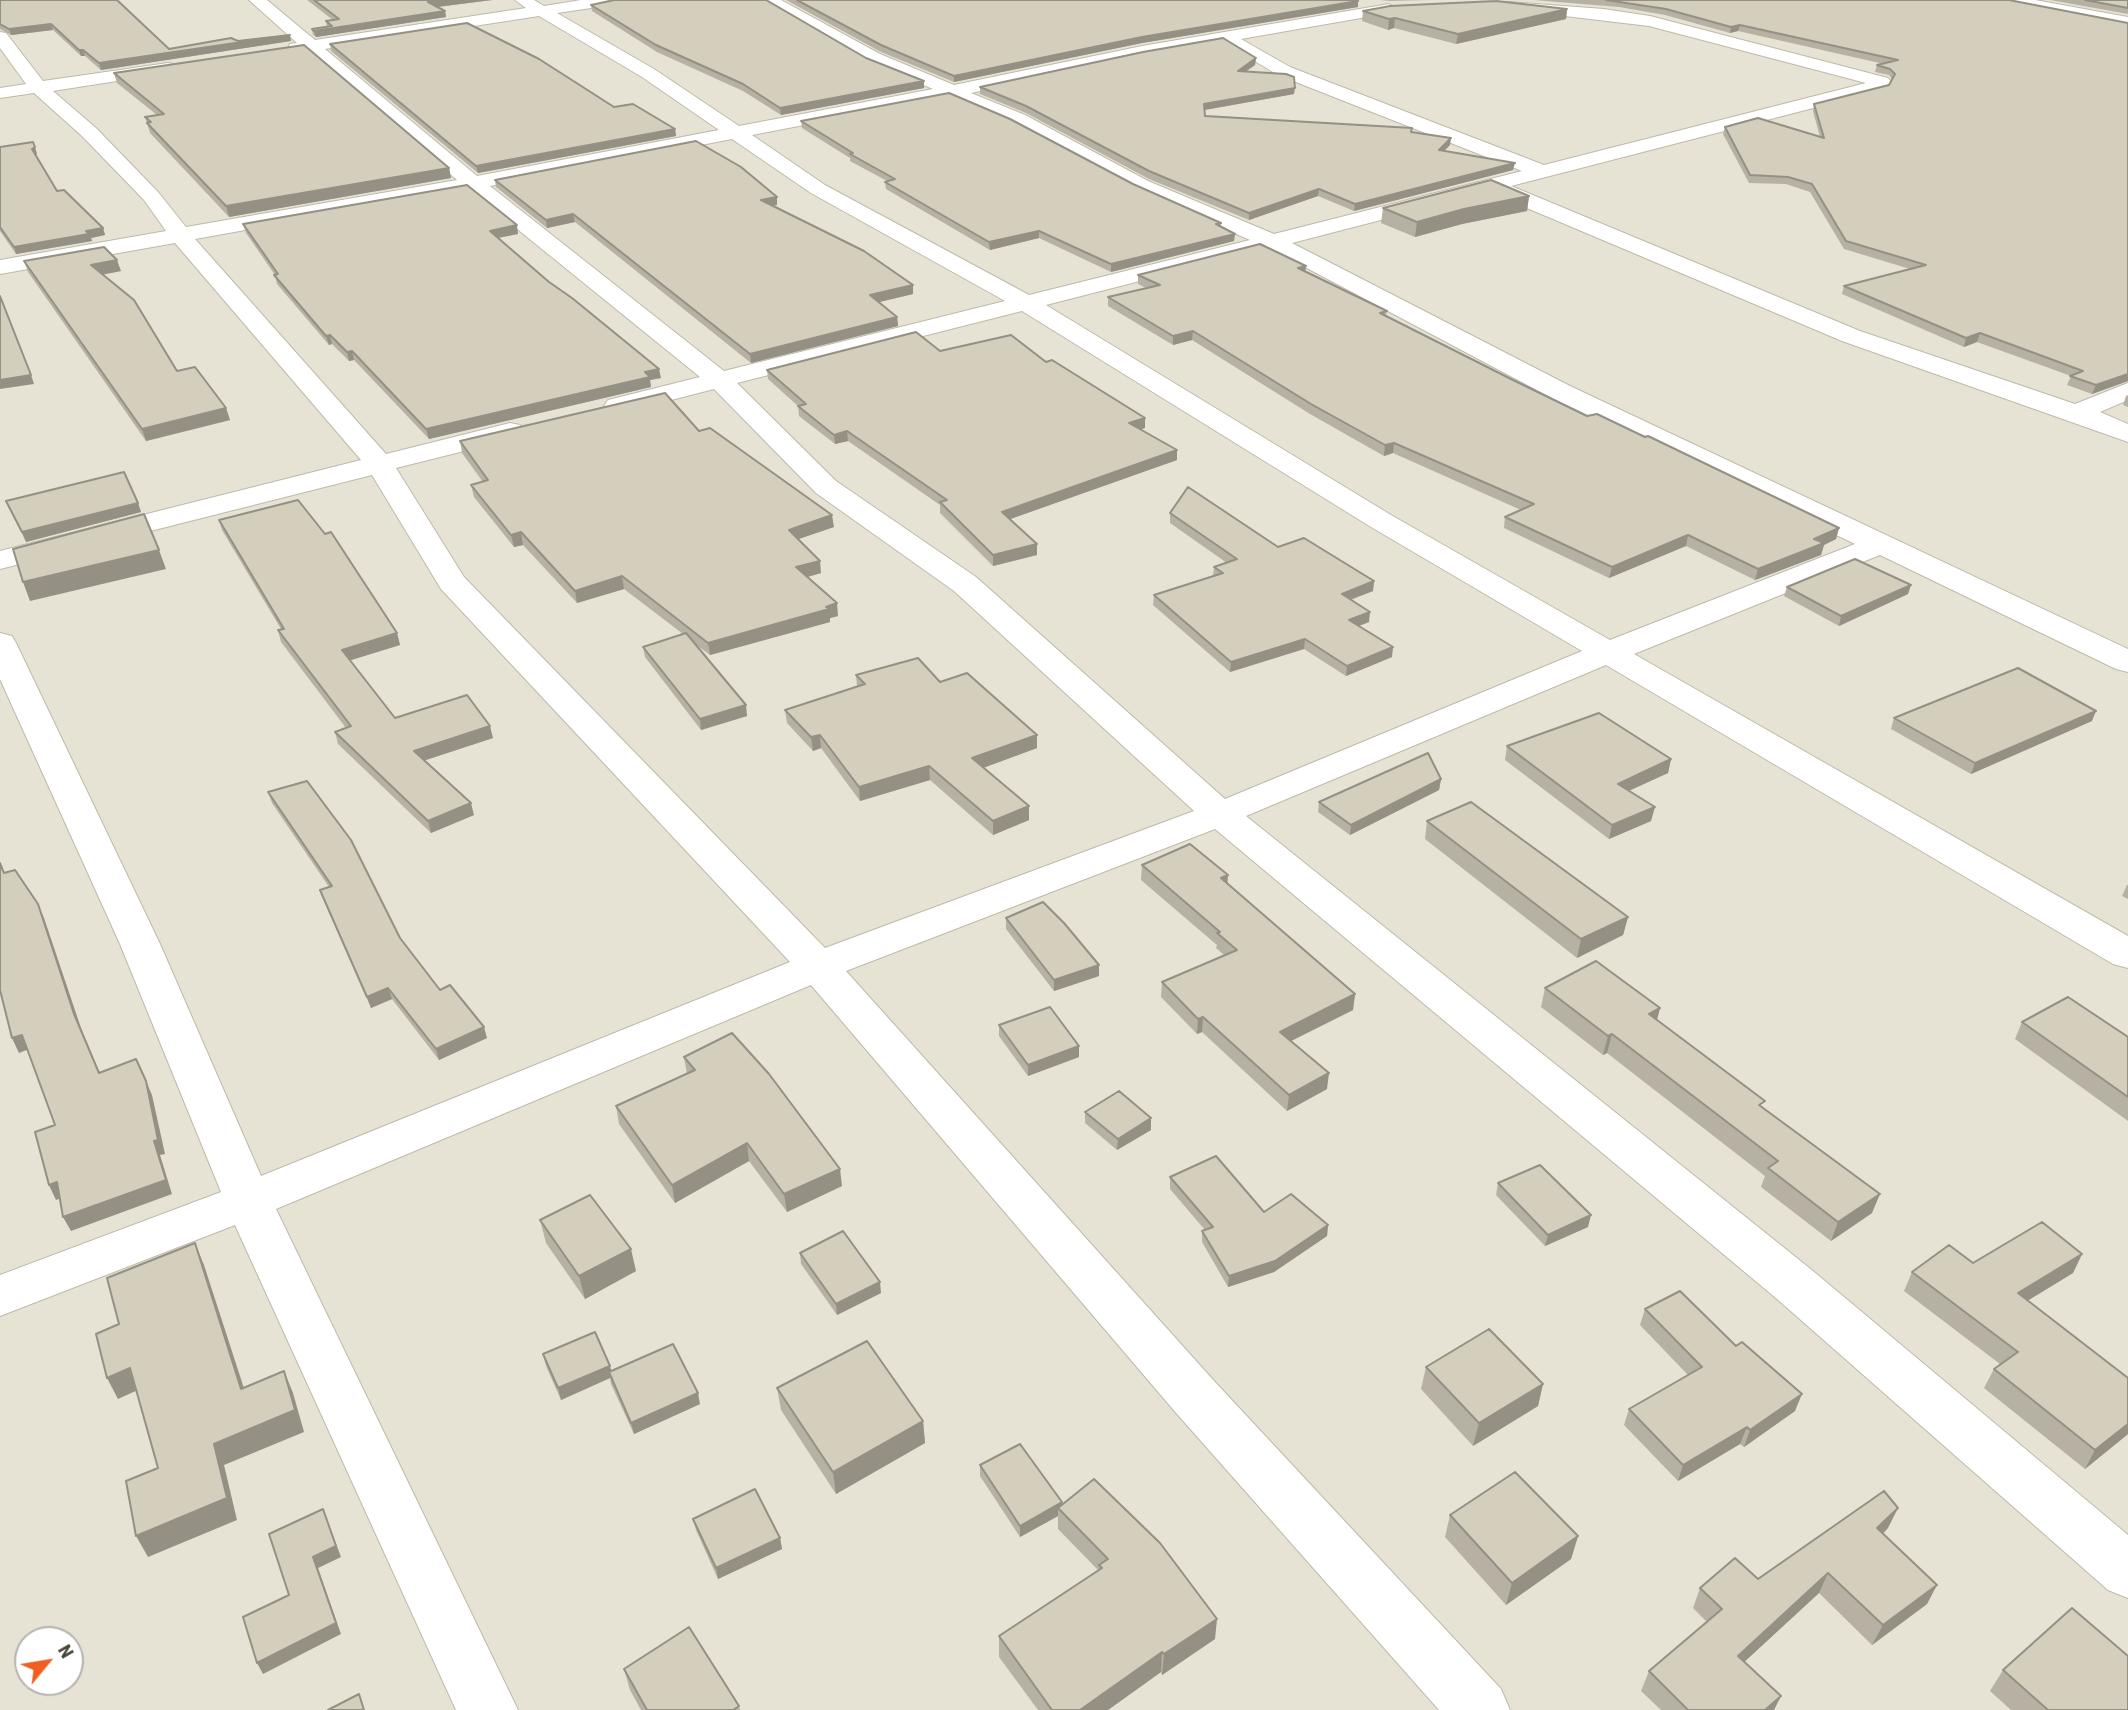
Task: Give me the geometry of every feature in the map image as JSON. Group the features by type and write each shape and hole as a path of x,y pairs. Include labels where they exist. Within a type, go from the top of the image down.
{"street":[{"path":"257,0 298,48 473,183 720,381 827,487 965,584 1220,814 1796,1286 2128,1571"},
{"path":"523,0 648,73 818,190 1026,303 1381,521 2128,954"},
{"path":"298,48 612,0"},
{"path":"769,0 874,58 1018,118 1141,185 1272,241 1561,392 2128,662"},
{"path":"0,267 473,183 1224,36 1395,8 1360,0"},
{"path":"2010,0 2128,22"},
{"path":"589,412 1272,241 1881,85 1882,82 1650,21 1604,13 1495,4"},
{"path":"1224,36 1284,71 1540,171"},
{"path":"0,37 38,87 89,132 151,196 180,234 379,463 452,582 818,966 1187,1388 1479,1710"},
{"path":"0,93 188,65"},
{"path":"1488,184 1851,337 2087,416 2128,434"},
{"path":"2087,416 2086,408 2128,391"},
{"path":"0,560 536,425"},
{"path":"0,1296 248,1201 818,966 1220,814 1607,653 1881,544"},
{"path":"0,643 140,944 248,1201 486,1710"}],"shaded area":[{"path":"0,0 2128,0 2128,1710 0,1710"}],"building":[{"path":"0,0 117,0 169,49 231,38 238,41 290,35 99,63 83,50 79,50 51,24 9,29 0,24"},
{"path":"314,0 446,0 428,2 445,11 314,31 312,29 332,26 326,21 339,19"},
{"path":"614,0 766,0 866,58 924,81 780,108 743,84 656,45 591,5"},
{"path":"797,0 1358,1 1142,37 954,76 881,45"},
{"path":"1606,0 2009,0 2128,23 2128,374 2096,385 2070,376 2083,371 1980,333 1966,338 1844,286 1926,265 1846,241 1812,184 1788,177 1750,175 1725,127 1758,118 1824,138 1814,104 1889,85 1895,74 1890,69 1877,65 1898,60 1740,25 1731,27 1666,9"},
{"path":"2085,0 2128,0 2128,8"},
{"path":"1496,1 1567,9 1458,34 1363,11 1390,6"},
{"path":"467,23 539,59 614,107 633,104 675,129 476,166 330,44"},
{"path":"1223,38 1256,58 1238,71 1286,74 1294,77 1295,88 1204,104 1205,116 1412,128 1411,132 1451,138 1439,150 1515,163 1355,204 1319,189 1249,213 1149,171 1026,106 980,87"},
{"path":"304,45 449,168 226,206 147,123 151,122 145,117 164,114 114,73"},
{"path":"949,93 1010,119 1133,184 1221,223 1216,224 1235,234 1111,264 1039,231 989,242 885,182 895,179 850,154 853,153 801,121"},
{"path":"696,141 741,167 777,197 761,200 864,251 913,285 870,295 897,317 750,354 573,214 546,220 495,180"},
{"path":"33,142 35,147 32,149 57,191 64,190 103,228 86,231 89,234 14,247 0,227 0,147"},
{"path":"1491,180 1529,196 1417,222 1383,208"},
{"path":"467,185 517,225 490,231 549,282 659,369 645,372 650,377 426,429 352,351 347,352 330,335 326,336 274,275 278,274 243,224"},
{"path":"1260,244 1306,266 1298,268 1387,311 1380,313 1511,379 1587,416 1597,414 1645,437 1648,436 1839,528 1814,539 1824,543 1758,569 1688,535 1612,567 1505,517 1534,504 1394,443 1385,445 1311,404 1193,331 1173,336 1108,297 1160,285 1138,275"},
{"path":"104,247 117,260 91,265 134,300 177,371 195,367 226,408 142,429 24,261"},
{"path":"0,296 31,375 0,380"},
{"path":"916,332 940,351 1011,335 1046,362 1052,360 1145,418 1129,423 1177,450 1002,512 1037,544 993,555 940,502 947,500 847,431 834,435 798,406 806,404 767,370"},
{"path":"665,393 699,431 710,428 832,515 789,530 820,561 796,567 837,603 826,607 829,609 708,643 622,576 575,591 521,532 511,535 471,485 488,480 460,441"},
{"path":"124,472 138,503 22,532 6,501"},
{"path":"1188,487 1278,547 1304,538 1374,581 1342,594 1370,612 1349,620 1393,647 1347,666 1305,639 1231,662 1154,595 1223,573 1214,567 1237,559 1170,513"},
{"path":"298,500 325,534 331,532 397,633 342,650 395,718 467,695 490,726 414,751 471,803 428,821 335,732 351,726 278,630 284,629 219,520"},
{"path":"144,514 159,550 23,582 13,549"},
{"path":"1855,559 1911,585 1841,616 1787,587"},
{"path":"686,633 746,705 700,719 643,647"},
{"path":"918,658 940,682 967,673 1037,735 972,758 1029,806 993,821 929,766 859,787 820,735 811,737 785,710 865,684 856,675"},
{"path":"2018,668 2096,711 1975,763 1894,718"},
{"path":"1599,713 1671,759 1618,784 1655,807 1612,825 1507,746"},
{"path":"1428,753 1441,779 1351,825 1319,802"},
{"path":"307,781 351,840 400,938 440,990 450,985 484,1027 436,1049 388,988 367,997 320,890 332,886 268,792"},
{"path":"1471,802 1628,917 1581,939 1427,821"},
{"path":"1190,844 1228,875 1221,878 1355,994 1280,1032 1329,1073 1289,1095 1203,1017 1198,1019 1162,982 1237,950 1142,865"},
{"path":"0,863 4,873 15,870 38,904 74,1014 99,1073 136,1059 146,1081 158,1140 154,1141 166,1180 63,1217 57,1182 49,1185 35,1132 55,1125 22,1035 12,1038 0,990"},
{"path":"1043,902 1099,965 1054,980 1006,918"},
{"path":"1596,961 1660,1008 1649,1014 1765,1101 1759,1105 1880,1194 1838,1222 1768,1168 1778,1161 1612,1034 1608,1036 1545,988"},
{"path":"2068,997 2128,1037 2128,1097 2022,1022"},
{"path":"1050,1007 1079,1046 1028,1065 999,1025"},
{"path":"732,1033 769,1074 840,1169 784,1194 747,1143 672,1185 616,1106 695,1070 684,1057"},
{"path":"1119,1091 1151,1118 1118,1139 1085,1112"},
{"path":"1216,1156 1264,1212 1291,1194 1328,1225 1275,1261 1229,1276 1202,1231 1213,1227 1170,1177"},
{"path":"1540,1165 1591,1215 1548,1235 1498,1183"},
{"path":"590,1195 631,1249 579,1276 540,1220"},
{"path":"2042,1222 2082,1254 2018,1293 2128,1378 2128,1424 2095,1450 1994,1369 2018,1352 1912,1272 1949,1245 1973,1263"},
{"path":"843,1231 880,1282 836,1304 800,1253"},
{"path":"195,1243 241,1389 284,1371 295,1410 214,1444 227,1498 136,1536 126,1481 158,1468 130,1368 107,1378 96,1334 119,1324 107,1278"},
{"path":"1680,1291 1736,1346 1742,1342 1802,1394 1750,1430 1747,1427 1683,1465 1629,1409 1702,1367 1645,1309"},
{"path":"1489,1329 1543,1384 1479,1423 1426,1367"},
{"path":"595,1332 610,1366 558,1388 543,1354"},
{"path":"867,1341 923,1421 833,1472 777,1388"},
{"path":"673,1344 698,1393 631,1423 609,1372"},
{"path":"1020,1444 1062,1502 1020,1526 980,1465"},
{"path":"1515,1472 1578,1536 1512,1583 1450,1515"},
{"path":"1094,1479 1160,1543 1217,1619 1164,1654 1162,1652 1080,1710 1052,1710 999,1636 1102,1568 1099,1565 1108,1559 1058,1508"},
{"path":"755,1489 780,1538 716,1568 693,1519"},
{"path":"1884,1491 1898,1508 1877,1528 1937,1585 1883,1625 1828,1573 1738,1656 1781,1696 1765,1710 1688,1710 1649,1671 1722,1609 1700,1588 1735,1558 1758,1579"},
{"path":"323,1509 336,1546 313,1557 336,1623 257,1663 243,1617 289,1595 269,1534"},
{"path":"2072,1608 2128,1656 2128,1710 2048,1710 2003,1670"},
{"path":"689,1627 739,1706 733,1710 647,1710 624,1669"},
{"path":"359,1694 364,1710 328,1710"}]}
